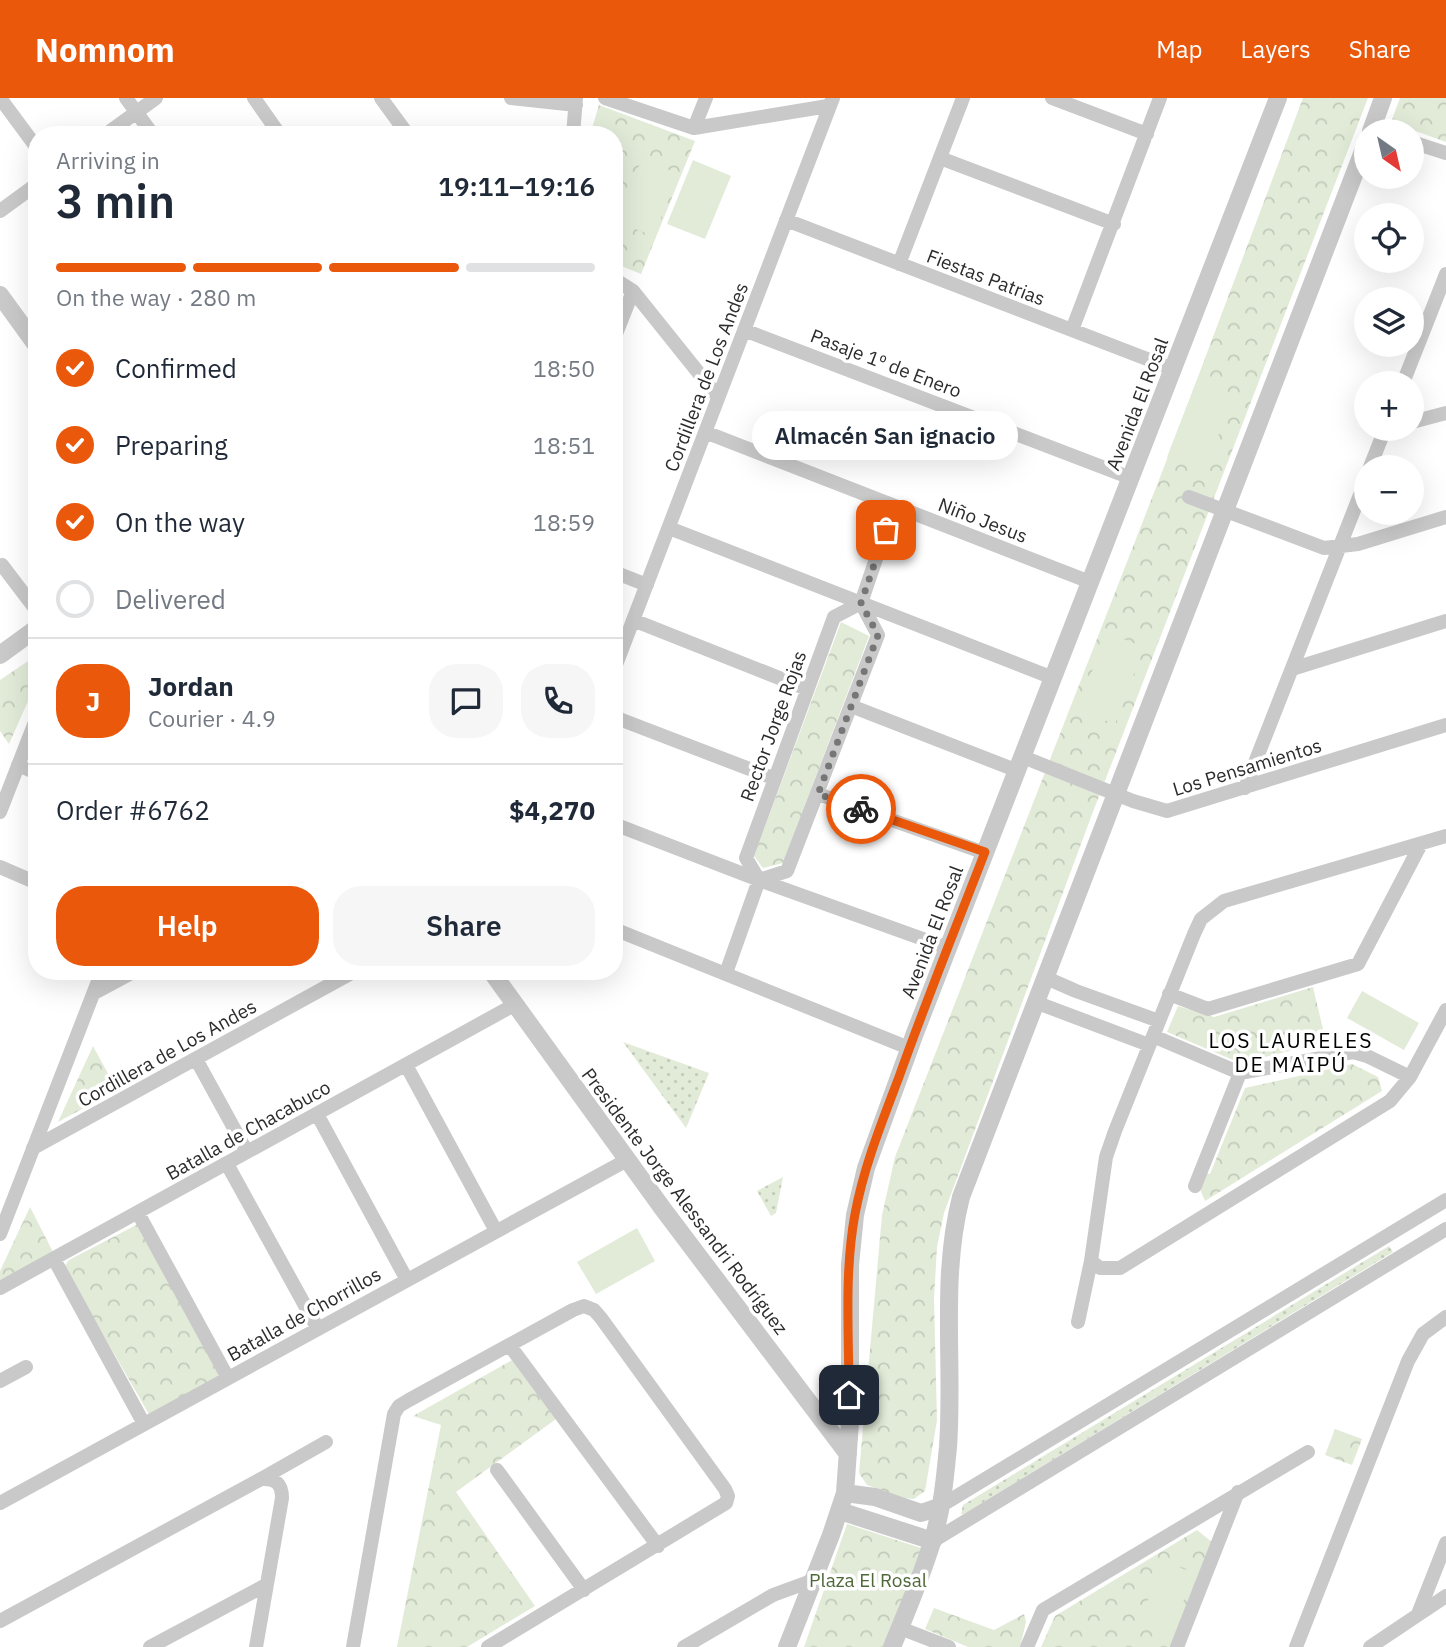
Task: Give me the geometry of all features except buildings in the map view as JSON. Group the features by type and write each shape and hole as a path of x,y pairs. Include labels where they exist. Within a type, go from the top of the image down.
{"street":[{"path":"0,98 28,136"},
{"path":"126,98 146,126"},
{"path":"117,126 156,98"},
{"path":"254,98 274,126"},
{"path":"382,98 402,126"},
{"path":"511,98 576,102 574,126"},
{"path":"605,98 694,128 828,106 833,99"},
{"path":"694,128 706,98"},
{"path":"899,264 963,98"},
{"path":"1052,98 1146,134"},
{"path":"1072,330 1160,98"},
{"name":"Avenida El Rosal","path":"788,1647 842,1502 848,1454 849,1276 855,1215 866,1168 909,1048 1279,98"},
{"path":"1377,119 1384,98"},
{"name":"Cordillera de Los Andes","path":"623,646 833,99"},
{"path":"1424,146 1446,153"},
{"path":"940,158 1114,224"},
{"path":"892,1647 933,1541 939,1507 948,1447 949,1274 955,1221 969,1173 1354,181"},
{"path":"0,211 28,191"},
{"name":"Fiestas Patrias","path":"786,220 1173,369"},
{"path":"1408,371 1446,274"},
{"path":"623,285 633,291 718,397"},
{"path":"623,316 633,291"},
{"path":"0,295 28,334"},
{"path":"1429,316 1446,311"},
{"name":"Pasaje 1º de Enero","path":"744,330 1131,478"},
{"path":"1424,419 1446,413"},
{"name":"Niño Jesus","path":"705,432 1090,582"},
{"path":"1189,497 1317,547 1339,548 1358,544 1446,517"},
{"path":"759,880 787,872 878,635 861,603 894,506"},
{"path":"1245,788 1354,510"},
{"path":"669,528 1053,678"},
{"path":"2,565 28,599"},
{"path":"623,576 647,585"},
{"name":"Rector Jorge Rojas","path":"759,880 746,858 773,778 834,617 861,603"},
{"path":"633,620 807,689"},
{"path":"1292,669 1446,621"},
{"path":"0,655 28,635"},
{"name":"Los Pensamientos","path":"851,706 1167,811 1446,725"},
{"path":"623,720 773,778"},
{"path":"0,812 28,740"},
{"path":"18,765 28,769"},
{"path":"818,794 985,852"},
{"path":"623,827 948,948"},
{"path":"1078,1322 1091,1261 1106,1157 1201,919 1224,901 1446,836"},
{"path":"1169,994 1208,1009 1358,964 1421,844"},
{"path":"0,867 28,879"},
{"path":"726,973 759,880"},
{"path":"623,933 909,1048"},
{"path":"1044,977 1159,1021"},
{"path":"0,1234 98,980"},
{"path":"93,993 118,980"},
{"name":"Cordillera de Los Andes","path":"33,1148 339,980"},
{"name":"Presidente Jorge Alessandri Rodríguez","path":"497,980 627,1160 848,1454"},
{"path":"1035,1002 1240,1073 1353,1052 1410,1077"},
{"name":"Batalla de Chacabuco","path":"0,1288 514,1005"},
{"path":"1091,1261 1100,1269 1120,1268 1390,1101 1410,1077 1446,1010"},
{"path":"196,1059 247,1152"},
{"path":"406,1065 496,1231"},
{"path":"1195,1186 1240,1073"},
{"path":"317,1114 407,1280"},
{"name":"Batalla de Chorrillos","path":"0,1503 627,1160"},
{"path":"227,1164 318,1329"},
{"path":"842,1502 875,1497 921,1513 939,1507 1446,1200"},
{"path":"138,1213 228,1378"},
{"path":"1404,1225 1417,1246"},
{"path":"933,1541 1446,1228"},
{"path":"54,1259 144,1424"},
{"path":"353,1647 394,1414 399,1406 584,1306 594,1310 601,1318 728,1496 726,1503 717,1511 584,1590 505,1643 488,1647"},
{"path":"1296,1647 1408,1361 1423,1334 1446,1317"},
{"path":"510,1346 658,1546"},
{"path":"0,1381 26,1367"},
{"path":"0,1621 326,1441"},
{"path":"1027,1647 1043,1611 1308,1452"},
{"path":"497,1470 584,1590"},
{"path":"256,1647 282,1498 282,1489 277,1482 269,1478 261,1479"},
{"path":"1177,1647 1238,1492"},
{"path":"842,1502 933,1541"},
{"path":"1418,1614 1446,1543"},
{"path":"684,1647 773,1595 814,1580"},
{"path":"150,1647 266,1585"},
{"path":"1370,1647 1446,1596"},
{"path":"900,1628 949,1647"}],"green space":[{"path":"1303,98 1368,98 1360,119 1354,119 1354,134 1091,817 944,1213 937,1247 934,1299 937,1420 925,1491 914,1499 904,1498 867,1485 859,1473 882,1215 895,1157 1164,467"},
{"path":"1400,98 1446,98 1446,142 1424,134 1424,119 1392,119"},
{"path":"599,105 695,141 641,274 623,267 623,126 593,126"},
{"path":"641,160 678,173 654,236 623,224 623,212"},
{"path":"693,160 731,176 705,239 667,224"},
{"path":"1197,380 1234,394 1205,471 1167,457"},
{"path":"841,622 869,636 783,863 763,868 754,856"},
{"path":"1107,633 1144,647 1115,724 1077,710"},
{"path":"28,661 28,701 9,744 0,731 0,680"},
{"path":"1313,987 1326,1042 1240,1063 1167,1032 1178,1006 1214,1017"},
{"path":"1362,991 1419,1023 1404,1050 1347,1018"},
{"path":"623,1042 709,1073 686,1128"},
{"path":"93,1046 117,1090 58,1122"},
{"path":"1352,1064 1378,1077 1382,1091 1205,1201 1200,1189 1206,1173 1210,1174 1245,1088"},
{"path":"783,1177 776,1213 771,1216 757,1191"},
{"path":"30,1207 53,1252 0,1280 0,1271"},
{"path":"140,1223 224,1375 150,1416 64,1267 69,1260"},
{"path":"637,1228 655,1261 596,1294 577,1262"},
{"path":"1389,1246 1393,1252 961,1514 963,1505"},
{"path":"512,1360 556,1419 456,1492 535,1606 467,1647 397,1647 441,1425 413,1416"},
{"path":"1335,1429 1362,1439 1352,1465 1325,1455"},
{"name":"Plaza El Rosal","path":"847,1524 921,1548 884,1647 804,1647"},
{"path":"1197,1530 1212,1542 1172,1647 1041,1647 1055,1616"},
{"path":"1163,1561 1194,1573 1170,1637 1138,1626"},
{"path":"934,1608 994,1630 1024,1614 1026,1622 1020,1647 968,1647 925,1629"}],"way so far":[{"path":"861,809 818,794 878,635 861,603 886,530"}],"place":[{"name":"Almacén San ignacio","path":"886,530"}],"district":[{"name":"LOS LAURELES DE MAIPÚ","path":"1291,1052"}],"route":[{"path":"849,1395 851,1241 860,1189 909,1048 985,852 861,809"}]}
